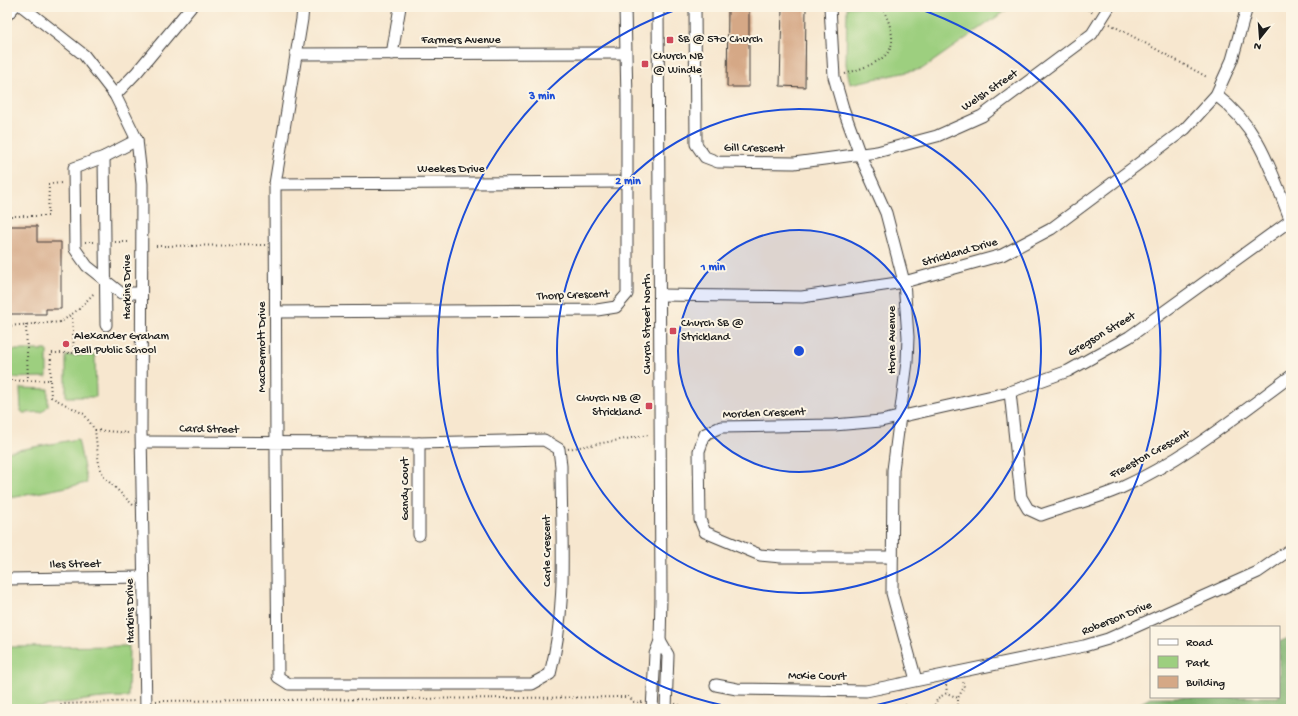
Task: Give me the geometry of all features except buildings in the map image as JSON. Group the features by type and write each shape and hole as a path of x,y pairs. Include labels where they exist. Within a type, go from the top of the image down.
{"street":[{"path":"7,15 14,7"},
{"name":"Harkins Drive","path":"23,7 84,55 115,95 137,140 142,184 141,294 143,577 146,705"},
{"path":"115,95 137,72 191,7"},
{"name":"MacDermott Drive","path":"289,684 278,676 275,184 303,7"},
{"path":"392,54 400,7"},
{"name":"Thorp Crescent","path":"276,312 597,310 616,307 627,294 625,7"},
{"name":"Church Street North","path":"652,709 655,654 660,641 661,294 658,7"},
{"name":"Gill Crescent","path":"694,7 696,144 705,157 718,162 794,163 860,155"},
{"name":"Horne Avenue","path":"830,7 834,77 843,108 860,155 886,213 904,282 908,337 907,362 893,470 892,593 916,680"},
{"name":"Welsh Street","path":"860,155 937,136 982,116 1092,34 1109,7"},
{"name":"Strickland Drive","path":"661,294 802,297 904,282 1002,255 1051,230 1185,129 1216,95 1232,60 1247,7"},
{"name":"Farmers Avenue","path":"296,54 625,53"},
{"path":"1216,95 1245,121 1262,148 1291,220"},
{"path":"137,140 104,157 74,168 75,249 102,284 121,293 141,294"},
{"path":"104,157 102,284 106,325"},
{"name":"Weekes Drive","path":"275,184 626,182"},
{"name":"Gregson Street","path":"900,417 1010,392 1068,370 1129,337 1291,220"},
{"name":"Freeston Crescent","path":"1010,392 1021,497 1028,509 1041,515 1121,488 1169,462 1200,443 1291,376"},
{"name":"Morden Crescent","path":"892,557 781,557 760,555 705,532 700,520 699,451 705,434 721,428 834,425 900,417"},
{"path":"276,443 419,443 544,440 559,449"},
{"name":"Card Street","path":"142,442 276,443"},
{"name":"Gandy Court","path":"418,535 419,443"},
{"name":"Carle Crescent","path":"289,684 532,684 550,674 556,651 562,590 561,466 559,449"},
{"name":"Roberson Drive","path":"916,680 1084,646 1108,639 1258,572 1291,549"},
{"name":"Iles Street","path":"7,579 143,577"},
{"name":"Church Street North","path":"660,641 668,655 666,709"},
{"name":"McKie Court","path":"716,685 737,689 866,691 916,680"}],"path":[{"path":"845,74 871,65 889,53 893,38 892,30 882,7"},
{"path":"1085,7 1102,19 1207,77"},
{"path":"7,216 48,216 49,184 62,183"},
{"path":"156,246 275,245"},
{"path":"7,326 61,322 72,315 102,284"},
{"path":"72,315 74,353 51,353 51,397 84,414 95,430 99,465 104,477 129,503 143,513"},
{"path":"26,324 28,381"},
{"path":"7,381 50,380"},
{"path":"95,430 129,433"},
{"path":"559,449 573,449 648,435"},
{"path":"958,709 958,698 964,687 960,671"},
{"path":"905,705 913,708 933,708 938,698 946,693 958,698"},
{"path":"41,709 66,704 146,705 630,697 633,702"}],"green space":[{"path":"847,7 1011,7 922,69 850,84 846,64"},
{"path":"7,350 47,350 47,377 7,378"},
{"path":"95,355 96,397 66,397 66,356"},
{"path":"20,388 48,389 48,406 42,412 23,413 21,411"},
{"path":"78,439 87,483 11,498 7,476 7,452"},
{"path":"1291,637 1291,692 1286,709 1129,709 1150,698 1280,698 1280,642"},
{"path":"129,646 128,697 98,698 37,707 7,709 7,647"}],"place":[{"name":"SB @ 570 Church","path":"670,40"},
{"name":"Church NB @ Windle","path":"645,64"},
{"name":"Church SB @ Strickland","path":"673,331"},
{"name":"Alexander Graham Bell Public School","path":"66,344"},
{"name":"Church NB @ Strickland","path":"649,406"}]}
